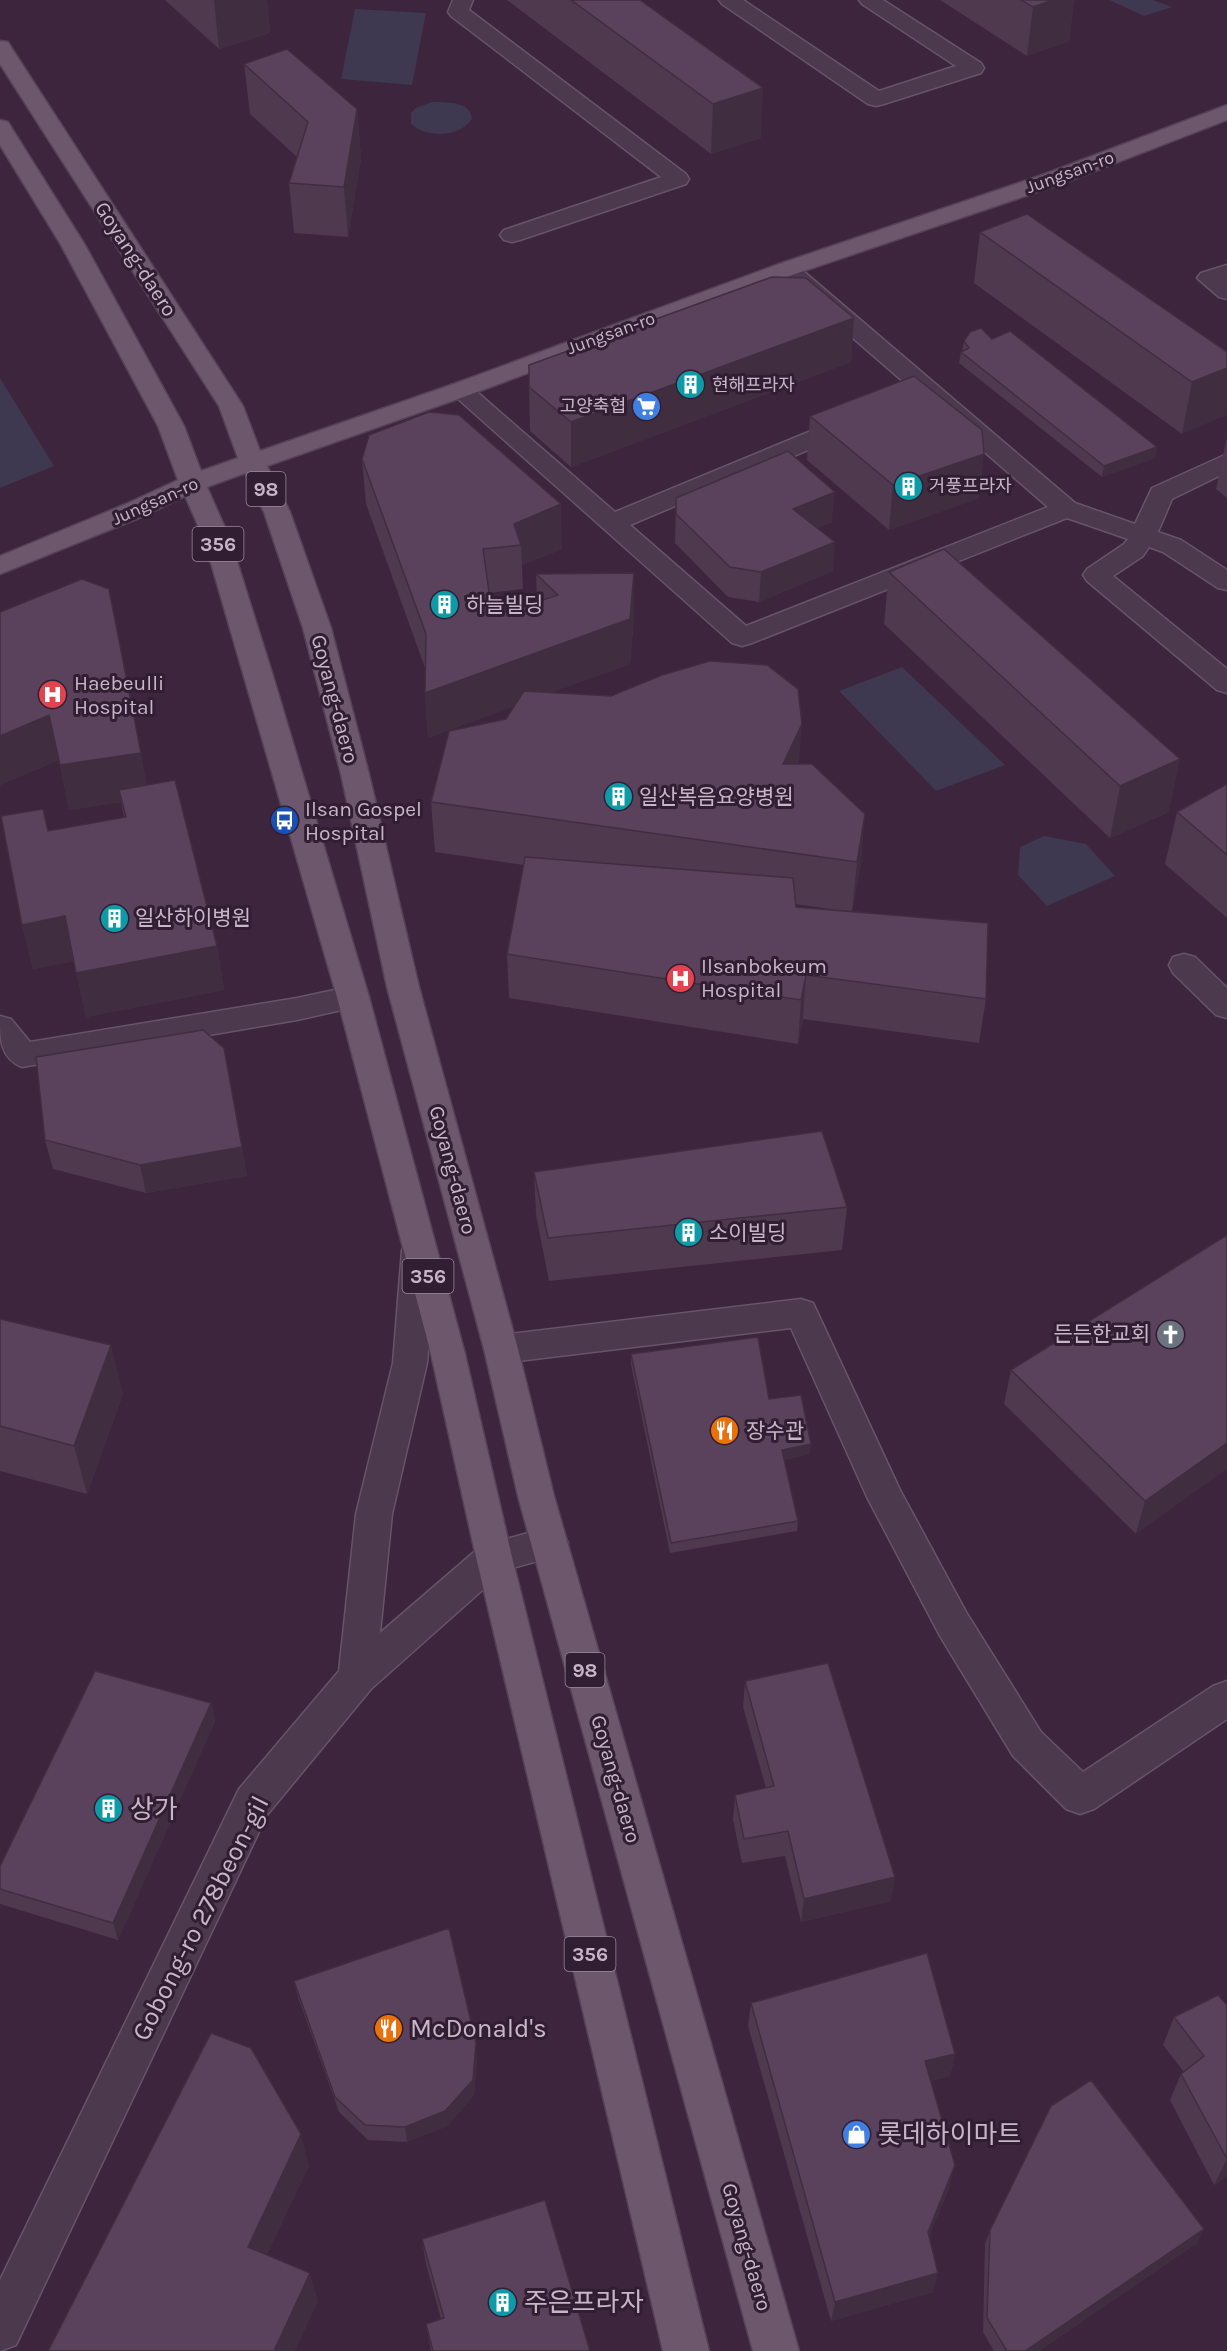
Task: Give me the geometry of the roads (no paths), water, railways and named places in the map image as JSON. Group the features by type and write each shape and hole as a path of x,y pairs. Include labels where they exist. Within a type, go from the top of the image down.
{"main road":[{"name":"Goyang-daero","path":"0,47 231,406 252,462 277,512 317,628 355,774 403,987 501,1349 550,1543 776,2351"},
{"name":"Jungsan-ro","path":"0,566 135,510 192,483 460,390 787,269 1053,179 1227,112"},
{"name":"356","path":"0,127 73,245 171,426 220,551 353,997 419,1243 453,1376 494,1557 686,2351"}],"street":[{"path":"463,0 458,12 678,179 512,236"},
{"path":"729,0 876,99 973,69 869,0"},
{"path":"787,269 917,395 1066,509 1172,546 1227,582"},
{"path":"1227,272 1209,278 1227,292"},
{"path":"460,390 742,637 1066,509"},
{"path":"612,523 874,413"},
{"path":"1227,462 1161,494 1143,536 1134,550 1096,575 1227,684"},
{"path":"1184,965 1227,1007"},
{"path":"0,1027 22,1055 297,1009 353,997"},
{"path":"357,1677 374,1514 410,1363 419,1243"},
{"path":"501,1349 801,1313 885,1497 952,1624 1027,1744 1080,1796 1227,1698"},
{"name":"Gobong-ro 278beon-gil","path":"0,2329 253,1802 357,1677 423,1622 494,1557 550,1543"}],"place":[{"name":"현해프라자","path":"691,385"},
{"name":"고양축협","path":"647,406"},
{"name":"거풍프라자","path":"908,486"},
{"name":"하늘빌딩","path":"445,605"},
{"name":"Haebeulli Hospital","path":"53,695"},
{"name":"일산복음요양병원","path":"618,797"},
{"name":"Ilsan Gospel Hospital","path":"284,821"},
{"name":"일산하이병원","path":"114,918"},
{"name":"Ilsanbokeum Hospital","path":"680,978"},
{"name":"소이빌딩","path":"688,1233"},
{"name":"든든한교회","path":"1171,1334"},
{"name":"장수관","path":"725,1431"},
{"name":"상가","path":"109,1809"},
{"name":"McDonald's","path":"389,2028"},
{"name":"롯데하이마트","path":"857,2134"},
{"name":"주은프라자","path":"503,2302"}]}
